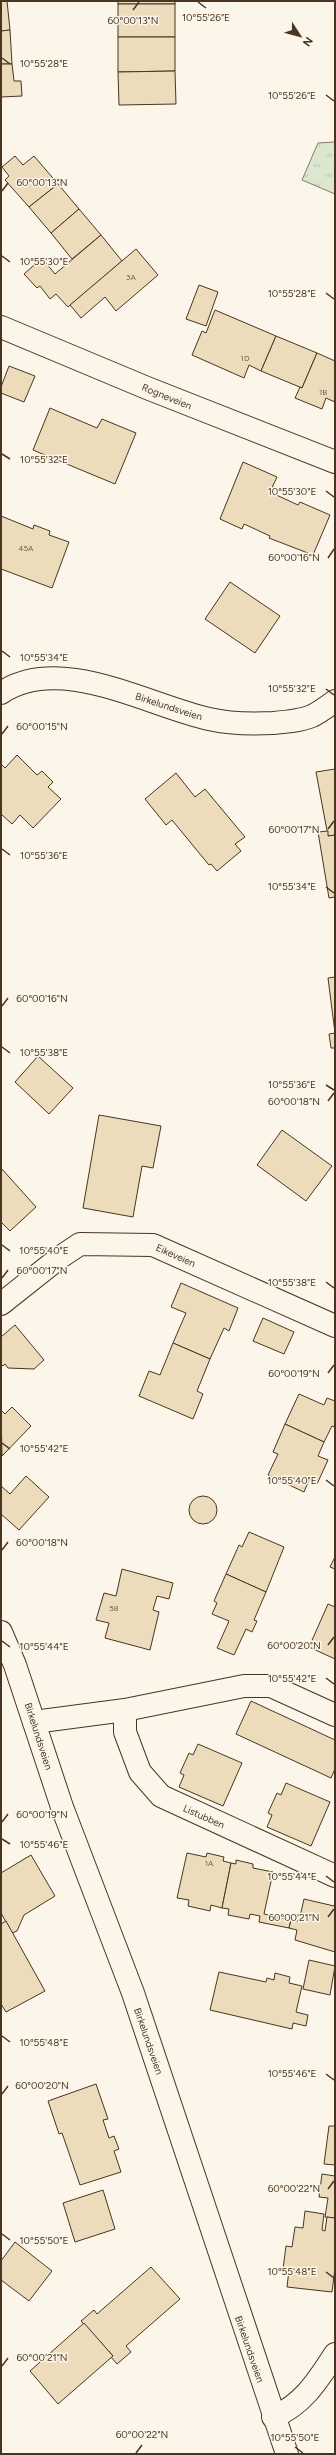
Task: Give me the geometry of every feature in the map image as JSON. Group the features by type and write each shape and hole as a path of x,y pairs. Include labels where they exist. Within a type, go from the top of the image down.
{"street":[{"name":"Rogneveien","path":"1,327 147,388 335,462"},
{"name":"Birkelundsveien","path":"1,693 8,689 36,680 65,680 121,690 210,719 258,724 288,722 312,716 335,701"},
{"name":"Eikeveien","path":"1,1304 58,1258 80,1244 153,1245 335,1326"},
{"name":"Birkelundsveien","path":"1,1632 15,1665 62,1807 133,1993 273,2417 287,2454"},
{"path":"34,1722 125,1710 244,1686 271,1686 335,1715"},
{"name":"Listubben","path":"125,1710 125,1732 140,1772 161,1796 335,1876"},
{"path":"273,2417 289,2411 309,2393 335,2354"}],"green space":[{"path":"335,142 335,194 302,180 318,143"}],"building":[{"path":"1,1 7,1 10,30 1,31"},
{"path":"118,1 175,1 175,4 118,4"},
{"path":"118,4 175,4 175,37 118,37"},
{"path":"10,30 12,64 1,64 1,31"},
{"path":"118,37 175,37 175,71 118,72"},
{"path":"1,64 12,64 14,81 21,81 22,96 1,97"},
{"path":"175,71 176,104 119,105 118,72"},
{"path":"15,156 23,165 34,156 58,184 29,207 5,180 9,176 2,167"},
{"path":"58,184 79,209 51,233 29,207"},
{"path":"79,209 101,235 72,259 51,233"},
{"path":"101,235 122,261 68,307 56,294 50,299 40,286 37,288 24,274 42,258 55,274"},
{"path":"136,249 158,275 116,311 105,297 81,318 70,305"},
{"path":"199,285 218,292 206,326 186,319"},
{"path":"215,310 276,336 261,371 249,365 244,378 192,355 202,331 206,333"},
{"path":"276,336 317,353 302,388 261,371"},
{"path":"317,353 335,361 335,402 326,398 322,409 295,398 300,387 302,388"},
{"path":"9,366 35,376 24,402 1,393 1,387"},
{"path":"50,408 97,428 102,419 136,433 115,484 33,450"},
{"path":"243,462 277,477 270,492 298,505 300,502 330,515 313,555 269,538 270,536 244,524 242,529 220,519"},
{"path":"1,516 33,529 34,525 50,531 49,535 69,542 52,588 1,569"},
{"path":"230,582 280,616 255,653 205,619"},
{"path":"17,755 37,775 42,771 53,782 48,787 61,799 33,828 20,815 12,824 1,814 1,764 5,768"},
{"path":"335,769 335,835 328,836 316,772"},
{"path":"176,773 195,797 205,789 245,837 235,844 241,851 217,871 211,864 209,865 172,820 166,825 145,799"},
{"path":"328,831 328,836 335,835 335,897 329,898 318,832"},
{"path":"335,977 335,1033 328,978"},
{"path":"335,1033 335,1048 331,1048 329,1034"},
{"path":"38,1056 73,1088 49,1114 15,1082"},
{"path":"99,1115 161,1126 153,1168 142,1166 133,1217 83,1208"},
{"path":"282,1130 332,1166 306,1201 257,1165"},
{"path":"1,1168 36,1207 10,1231 1,1222"},
{"path":"181,1283 238,1308 229,1331 224,1328 210,1359 173,1343 186,1313 171,1307"},
{"path":"263,1318 294,1332 284,1354 253,1341"},
{"path":"15,1325 44,1360 34,1369 8,1368 5,1364 3,1366 1,1364 1,1337"},
{"path":"173,1343 210,1359 197,1391 203,1394 193,1419 139,1396 149,1371 160,1375"},
{"path":"299,1394 324,1405 327,1398 335,1401 335,1427 332,1426 324,1442 285,1424"},
{"path":"12,1407 31,1426 2,1456 1,1410 5,1414"},
{"path":"285,1424 324,1442 318,1456 328,1460 317,1484 309,1480 304,1492 268,1475 278,1454 273,1452"},
{"path":"26,1476 49,1497 19,1530 1,1514 1,1486 10,1494"},
{"path":"203,1496 213,1500 217,1510 213,1520 203,1524 193,1520 189,1510 193,1500"},
{"path":"249,1532 284,1547 266,1592 226,1574 239,1545 242,1547"},
{"path":"335,1557 335,1569 330,1567"},
{"path":"122,1569 173,1583 169,1599 157,1596 153,1610 159,1612 150,1650 105,1638 109,1623 96,1620 104,1593 116,1596"},
{"path":"226,1574 266,1592 254,1620 257,1621 252,1632 246,1629 234,1655 217,1648 229,1621 212,1614 217,1603 214,1601"},
{"path":"328,1604 335,1607 335,1659 309,1647"},
{"path":"251,1701 335,1740 335,1769 331,1778 236,1734"},
{"path":"198,1744 242,1763 223,1806 179,1787 184,1775 180,1773 189,1753 193,1755"},
{"path":"286,1783 330,1802 311,1846 267,1827 272,1815 268,1813 277,1793 281,1795"},
{"path":"187,1853 206,1857 207,1853 224,1857 223,1861 231,1863 222,1908 211,1905 210,1911 188,1906 189,1900 177,1898"},
{"path":"31,1855 55,1896 24,1915 17,1931 12,1933 1,1913 1,1873"},
{"path":"236,1860 253,1864 253,1868 273,1872 264,1914 291,1920 289,1928 259,1922 260,1916 250,1914 249,1919 228,1915 229,1909 222,1908 231,1863 236,1864"},
{"path":"304,1899 334,1906 335,1902 335,1952 295,1940 297,1930 289,1928 291,1920 299,1921"},
{"path":"6,1921 45,1991 6,2012 1,2004 1,1924"},
{"path":"309,1960 335,1966 330,1995 303,1989"},
{"path":"219,1972 266,1982 267,1978 274,1980 275,1973 290,1977 289,1983 302,1986 296,2012 308,2015 306,2026 293,2023 292,2029 210,2010"},
{"path":"96,2084 108,2119 103,2120 109,2138 114,2136 119,2149 114,2151 121,2172 80,2185 62,2133 59,2134 48,2101"},
{"path":"329,2126 335,2126 335,2165 324,2164"},
{"path":"322,2174 335,2176 335,2218 325,2217 328,2198 319,2197"},
{"path":"103,2190 115,2229 75,2242 63,2203"},
{"path":"305,2211 324,2214 322,2230 325,2231 327,2217 335,2218 335,2268 332,2292 287,2287 289,2270 283,2269 286,2246 292,2247 295,2227 303,2228"},
{"path":"15,2242 52,2271 29,2301 1,2280 1,2261"},
{"path":"151,2267 180,2299 126,2346 131,2352 117,2364 111,2357 113,2356 81,2321 94,2310 97,2314"},
{"path":"84,2323 113,2356 58,2404 30,2371"}]}
